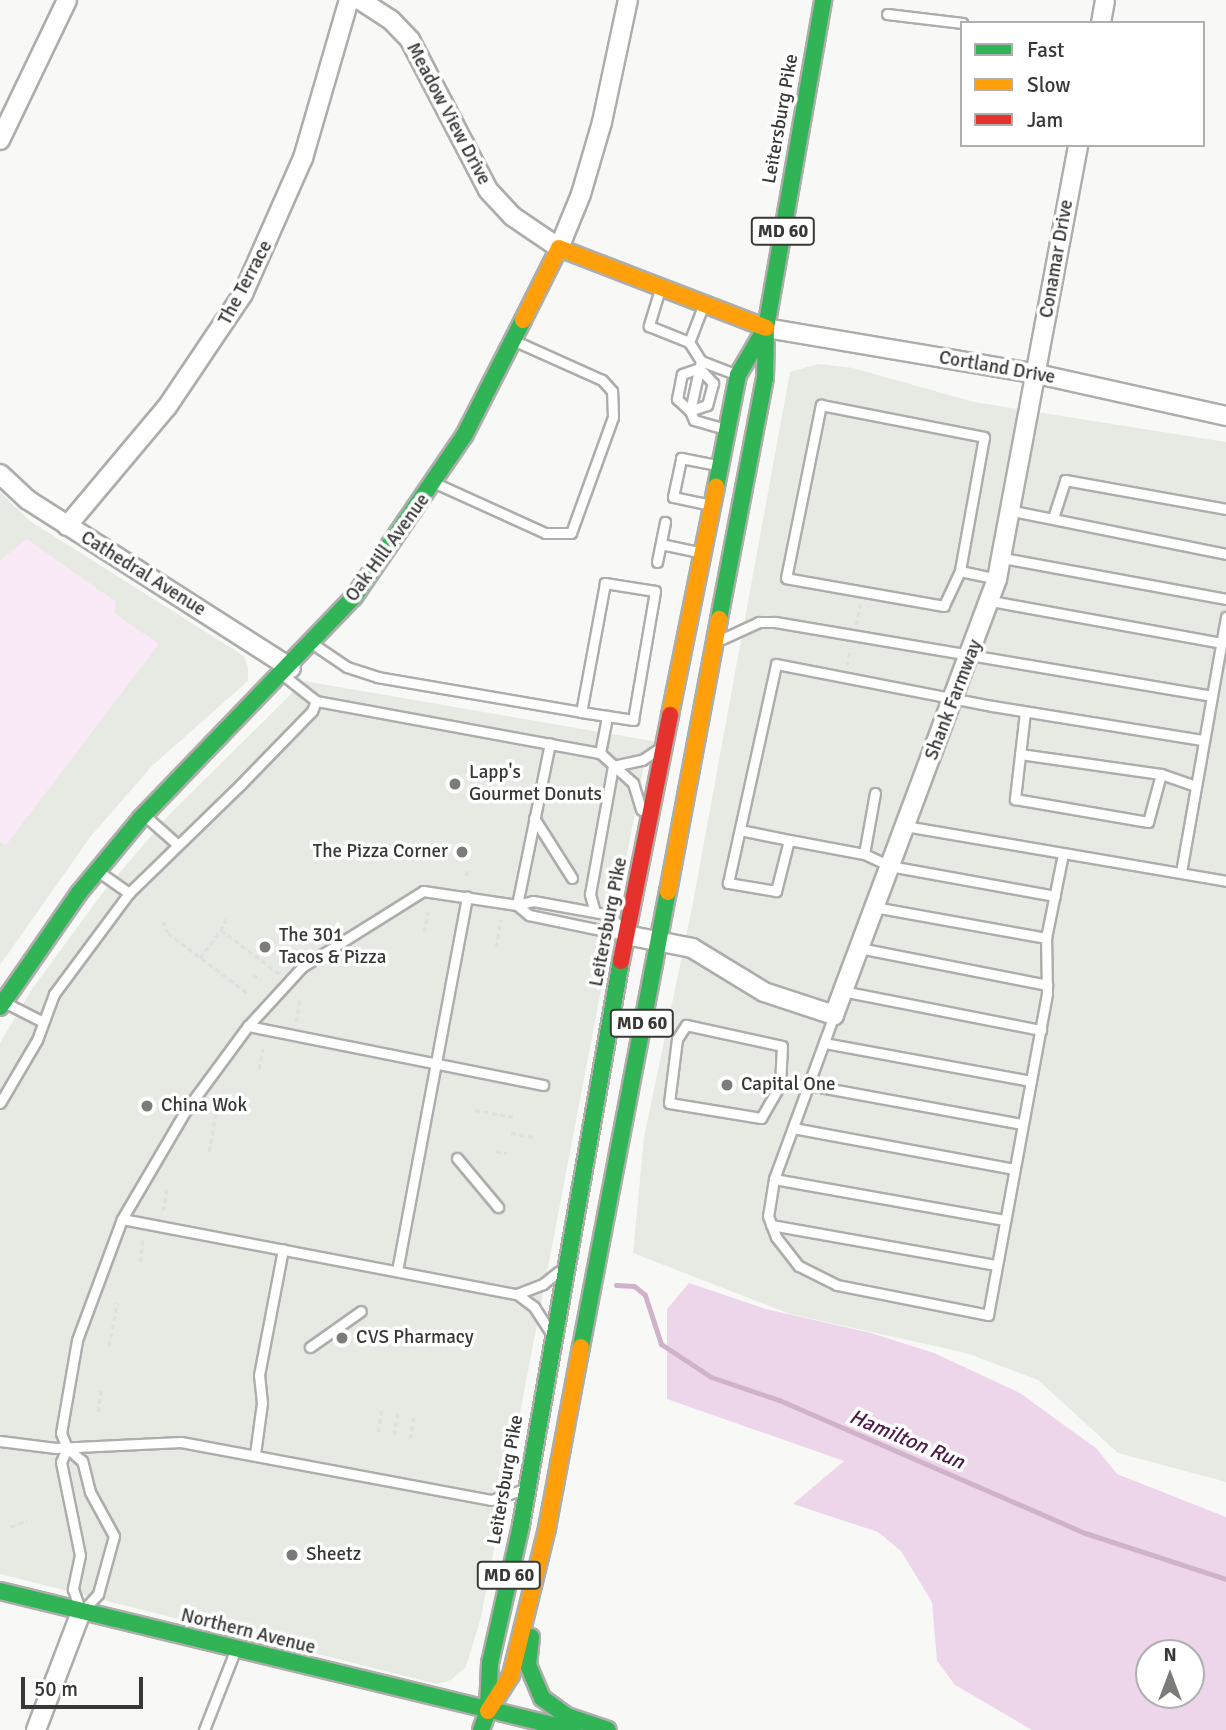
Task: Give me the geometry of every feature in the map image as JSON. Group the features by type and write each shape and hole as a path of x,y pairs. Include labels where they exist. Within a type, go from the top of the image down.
{"main road":[{"name":"Leitersburg Pike","path":"488,1710 511,1675 547,1528 765,378 766,328 823,0"},
{"name":"Meadow View Drive","path":"559,248 766,328"},
{"name":"Oak Hill Avenue","path":"1,1005 97,870 144,815 287,671 354,597 435,483 514,341 559,248"},
{"name":"Leitersburg Pike","path":"488,1710 490,1663 527,1488 626,935 738,374 766,328"},
{"path":"547,1528 528,1665 542,1698 567,1716 608,1730"},
{"name":"Northern Avenue","path":"0,1591 234,1651 573,1730"},
{"path":"481,1730 488,1710 510,1730"}],"street":[{"path":"0,140 67,0"},
{"name":"The Terrace","path":"67,526 167,407 243,294 303,158 349,0"},
{"name":"Meadow View Drive","path":"360,0 391,20 410,40 488,190 512,215 559,248"},
{"name":"Oak Hill Avenue","path":"559,248 582,194 602,122 628,0"},
{"path":"1101,21 1105,0"},
{"name":"Conamar Drive","path":"1037,374 1078,147"},
{"name":"Cortland Drive","path":"766,328 1037,374 1226,416"},
{"name":"Shank Farmway","path":"834,1015 998,579 1037,374"},
{"name":"Cathedral Avenue","path":"0,474 67,526 287,671"},
{"path":"626,935 692,948 764,992 834,1015"},
{"path":"36,1730 81,1612"}],"lane":[{"path":"887,14 960,23"},
{"path":"661,287 649,326 690,342"},
{"path":"690,411 707,405 713,383 700,365 690,342 704,304"},
{"path":"435,483 545,533 571,533 613,417 612,391 602,380 514,341"},
{"path":"690,411 700,365"},
{"path":"727,430 694,420 690,411 677,399 682,374 700,365 738,374"},
{"path":"821,405 984,437 960,571 944,606 786,578 821,405"},
{"path":"713,505 673,497 681,458 720,466"},
{"path":"1053,518 1065,480 1226,509"},
{"path":"1013,511 1226,554"},
{"path":"657,562 665,522"},
{"path":"661,544 704,552"},
{"path":"1003,558 1226,599"},
{"path":"960,571 998,579"},
{"path":"312,643 347,667 377,677 581,712 633,720 655,592 605,583 581,712"},
{"path":"991,601 1221,643"},
{"path":"1181,872 1202,740 1226,617"},
{"path":"714,643 752,625 775,622 970,658 1211,696"},
{"path":"789,840 776,891 728,883 776,664 1025,712 1202,740"},
{"path":"287,671 316,701 600,753 636,788 646,841"},
{"path":"0,1102 43,1023 57,989 129,893 259,766 312,711 316,701"},
{"path":"1025,712 1015,799 1148,822 1161,774"},
{"path":"600,753 607,716"},
{"path":"613,766 646,758 669,728"},
{"path":"517,905 550,743"},
{"path":"1020,754 1161,774 1195,786"},
{"path":"596,912 591,891 613,766"},
{"path":"864,854 875,793"},
{"path":"144,815 177,844"},
{"path":"534,818 572,878"},
{"path":"905,826 1226,881"},
{"path":"740,830 864,854 890,866 1055,896"},
{"path":"834,1015 774,1178 768,1203 771,1224 786,1252 818,1278 861,1291 988,1315 1041,1030 1047,985 1046,938 1063,854"},
{"path":"97,870 129,893"},
{"path":"67,1448 61,1462 80,1555 73,1589 81,1612 98,1594 114,1535 90,1492 82,1461 67,1448 61,1429 77,1340 122,1219 186,1110 248,1026 288,980 414,894 431,890 517,905 533,901 610,915 626,935"},
{"path":"397,1271 467,896"},
{"path":"517,905 529,915 626,935"},
{"path":"874,907 1046,938"},
{"path":"859,948 1047,985"},
{"path":"842,991 1041,1030"},
{"path":"1,1005 43,1023"},
{"path":"248,1026 543,1085"},
{"path":"686,1026 782,1046 780,1085 761,1118 669,1103 677,1039 686,1026"},
{"path":"824,1043 1031,1081"},
{"path":"780,1085 809,1085 1022,1124"},
{"path":"793,1128 1014,1169"},
{"path":"457,1158 498,1208"},
{"path":"774,1178 1004,1220"},
{"path":"122,1219 517,1294 538,1311 553,1338"},
{"path":"771,1224 996,1265"},
{"path":"256,1454 262,1403 260,1376 283,1249"},
{"path":"517,1294 543,1284 565,1266"},
{"path":"310,1347 361,1311"},
{"path":"0,1441 67,1448 181,1441 468,1496 498,1500 527,1488"},
{"path":"204,1730 234,1651"}],"path":[{"path":"466,876 467,869"},
{"path":"424,932 428,911"},
{"path":"200,958 220,930 224,916"},
{"path":"496,947 501,919"},
{"path":"163,921 168,933 249,994"},
{"path":"220,930 288,980"},
{"path":"240,951 243,947"},
{"path":"223,975 226,970"},
{"path":"253,975 261,981"},
{"path":"296,1022 300,999"},
{"path":"259,1069 263,1048"},
{"path":"209,1152 217,1106"},
{"path":"475,1110 513,1117"},
{"path":"511,1133 534,1137"},
{"path":"496,1151 507,1153"},
{"path":"163,1211 167,1187"},
{"path":"140,1262 143,1239"},
{"path":"109,1346 117,1303"},
{"path":"98,1412 101,1390"},
{"path":"378,1432 382,1408"},
{"path":"394,1435 398,1412"},
{"path":"410,1438 414,1415"},
{"path":"10,1527 27,1520"}],"shaded area":[{"path":"818,364 853,368 974,402 1226,442 1226,1482 1118,1453 1038,1380 966,1353 790,1314 633,1253 644,1137 692,908 790,372"},
{"path":"0,492 30,521 244,656 248,681 153,765 91,836 0,965"},
{"path":"27,539 116,602 114,613 159,644 6,845 0,842 0,560"},
{"path":"304,681 658,742 646,755 481,1617 466,1667 451,1680 437,1684 0,1574 0,1043 32,989 104,891 169,815"},
{"path":"689,1283 766,1309 871,1333 934,1353 1020,1393 1097,1449 1117,1474 1226,1517 1226,1730 1032,1730 955,1685 937,1661 932,1602 901,1551 878,1532 793,1504 844,1461 667,1399 667,1309"}],"waterway":[{"name":"Hamilton Run","path":"616,1285 634,1286 645,1295 661,1344 711,1377 779,1400 1085,1533 1226,1579"}],"traffic: fast":[{"path":"719,619 765,378 766,328 823,0"},
{"path":"0,1007 79,893 141,818 354,597 464,436 523,320"},
{"path":"716,487 738,375 765,329"},
{"path":"581,1347 668,892"},
{"path":"488,1709 490,1663 521,1525 621,961"},
{"path":"0,1591 573,1730"},
{"path":"531,1637 528,1665 542,1698 567,1716 608,1730"},
{"path":"481,1730 488,1711"}],"traffic: slow":[{"path":"523,320 559,248 766,328"},
{"path":"670,715 716,487"},
{"path":"668,892 719,619"},
{"path":"488,1711 511,1675 547,1528 581,1347"}],"traffic: jam":[{"path":"621,961 670,715"}],"place":[{"name":"Lapp's Gourmet Donuts","path":"455,784"},
{"name":"The Pizza Corner","path":"462,852"},
{"name":"The 301 Tacos & Pizza","path":"265,947"},
{"name":"Capital One","path":"727,1085"},
{"name":"China Wok","path":"147,1106"},
{"name":"CVS Pharmacy","path":"342,1338"},
{"name":"Sheetz","path":"292,1555"}]}
